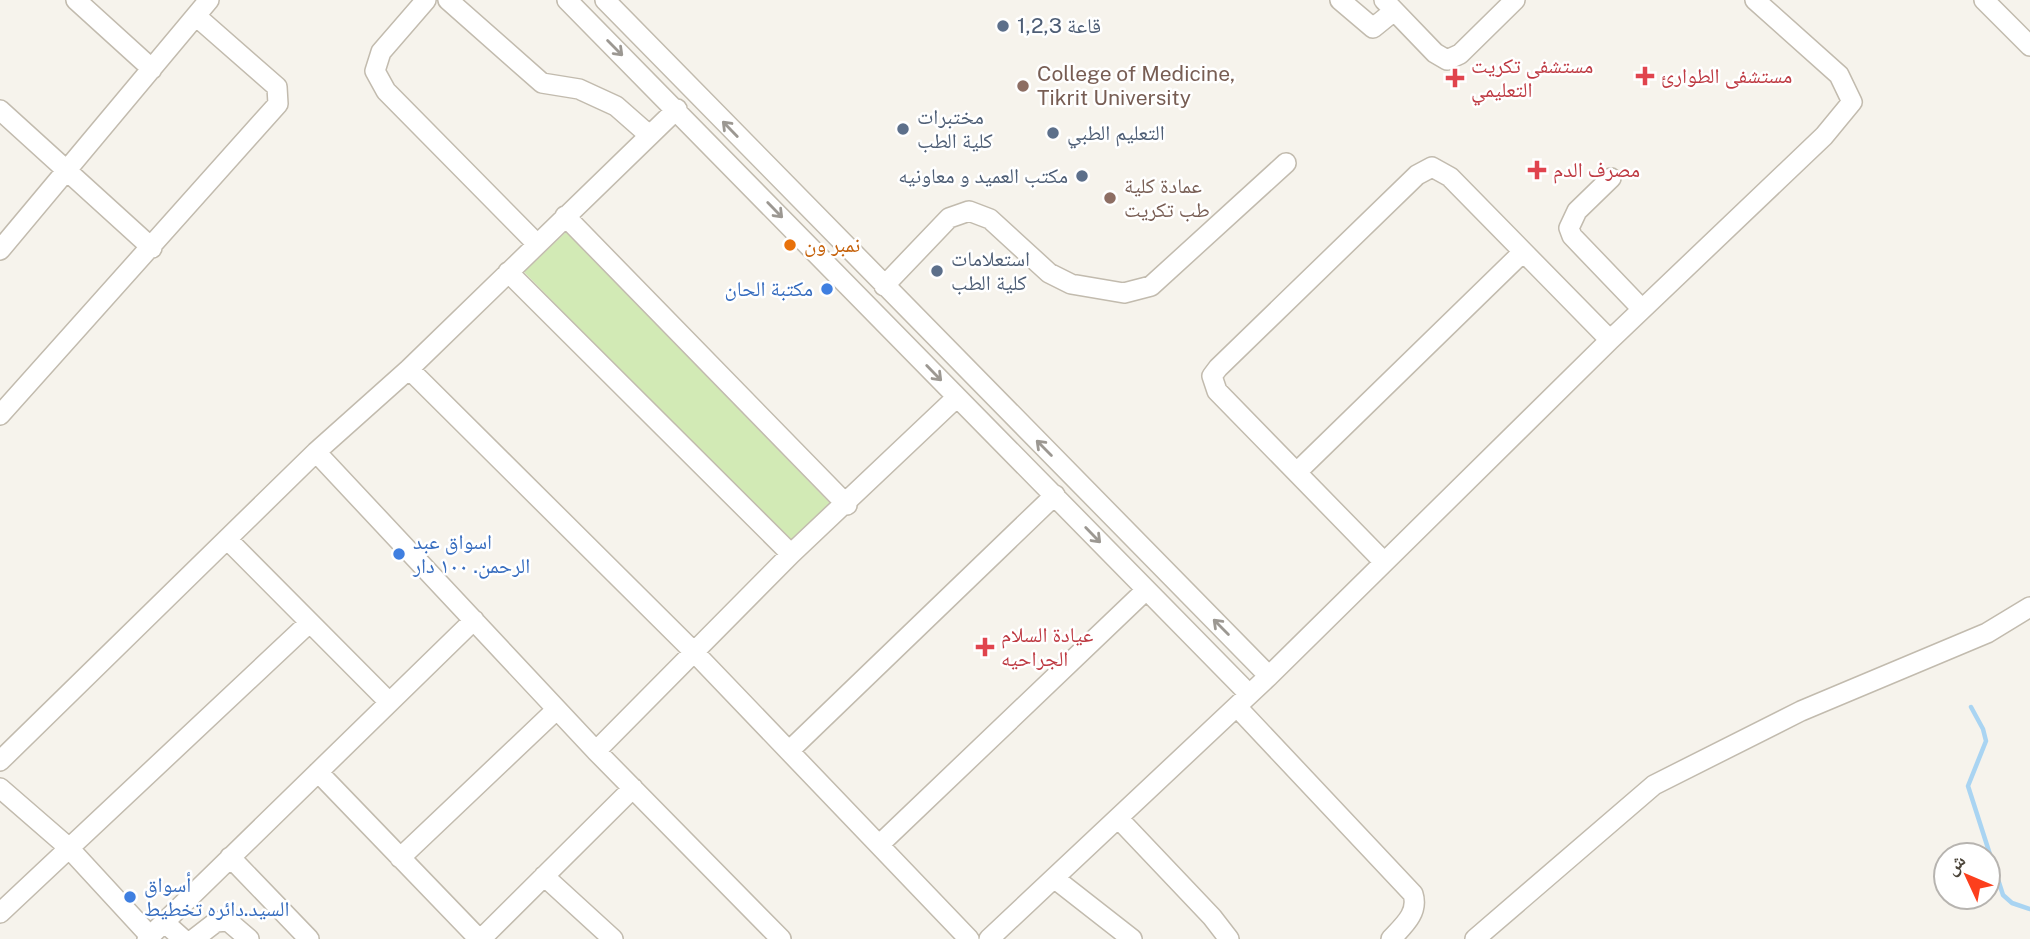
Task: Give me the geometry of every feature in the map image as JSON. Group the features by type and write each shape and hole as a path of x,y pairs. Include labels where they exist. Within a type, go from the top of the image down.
{"street":[{"path":"76,0 152,69"},
{"path":"0,250 209,0"},
{"path":"426,0 381,52 376,71 386,91 537,244"},
{"path":"447,0 541,83 579,89 616,106 649,135"},
{"path":"567,0 677,109 1146,590 1413,894 1416,903 1409,920 1391,939"},
{"path":"605,0 1269,676"},
{"path":"1340,0 1373,28 1389,5 1436,53 1447,60 1460,54 1515,0"},
{"path":"989,939 1269,676 1610,340 1824,136 1852,102 1839,75 1755,0"},
{"path":"1984,0 2030,46"},
{"path":"0,415 278,104 277,87 196,16"},
{"path":"0,761 316,452 409,369 677,109"},
{"path":"0,110 152,248"},
{"path":"884,286 949,218 969,211 990,219 1049,273 1071,284 1124,293 1152,286 1286,163"},
{"path":"1384,562 1217,391 1212,376 1218,368 1416,176 1432,167 1450,177 1610,340"},
{"path":"1611,178 1577,211 1569,228 1572,236 1642,309"},
{"path":"565,216 847,505"},
{"path":"814,250 832,233"},
{"path":"1297,472 1523,252"},
{"path":"508,272 791,554"},
{"path":"409,369 694,652 969,939"},
{"path":"596,751 791,554 847,505 957,397"},
{"path":"316,452 556,710 781,939"},
{"path":"789,751 1055,495"},
{"path":"227,539 389,702"},
{"path":"879,845 1146,590"},
{"path":"1475,939 1552,869 1654,785 1801,712 1987,633 2030,607"},
{"path":"153,932 474,620"},
{"path":"0,913 309,623"},
{"path":"400,858 556,710"},
{"path":"318,772 480,939 633,788"},
{"path":"0,788 68,847 153,932 183,939"},
{"path":"1118,818 1212,917 1229,939"},
{"path":"230,858 309,939"},
{"path":"544,876 613,939"},
{"path":"1054,878 1132,939"},
{"path":"194,939 216,922 228,921 249,939"}],"green space":[{"path":"566,232 830,503 789,543 524,272"}],"waterway":[{"path":"1971,707 1986,741 1968,786 2003,895 2012,903 2030,909"}],"place":[{"name":"قاعة 1,2,3","path":"1003,26"},
{"name":"مستشفى الطوارئ","path":"1645,76"},
{"name":"مستشفى تكريت التعليمي","path":"1455,78"},
{"name":"College of Medicine, Tikrit University","path":"1023,86"},
{"name":"مختبرات كلية الطب","path":"903,129"},
{"name":"التعليم الطبي","path":"1053,133"},
{"name":"مصرف الدم","path":"1537,170"},
{"name":"مكتب العميد و معاونيه","path":"1082,176"},
{"name":"عمادة كلية طب تكريت","path":"1110,198"},
{"name":"نمبر ون","path":"790,245"},
{"name":"استعلامات كلية الطب","path":"937,271"},
{"name":"مكتبة الحان","path":"827,289"},
{"name":"اسواق عبد الرحمن. ١٠٠ دار","path":"399,554"},
{"name":"عيادة السلام الجراحيه","path":"985,647"},
{"name":"أسواق السيد.دائره تخطيط","path":"130,897"}]}
